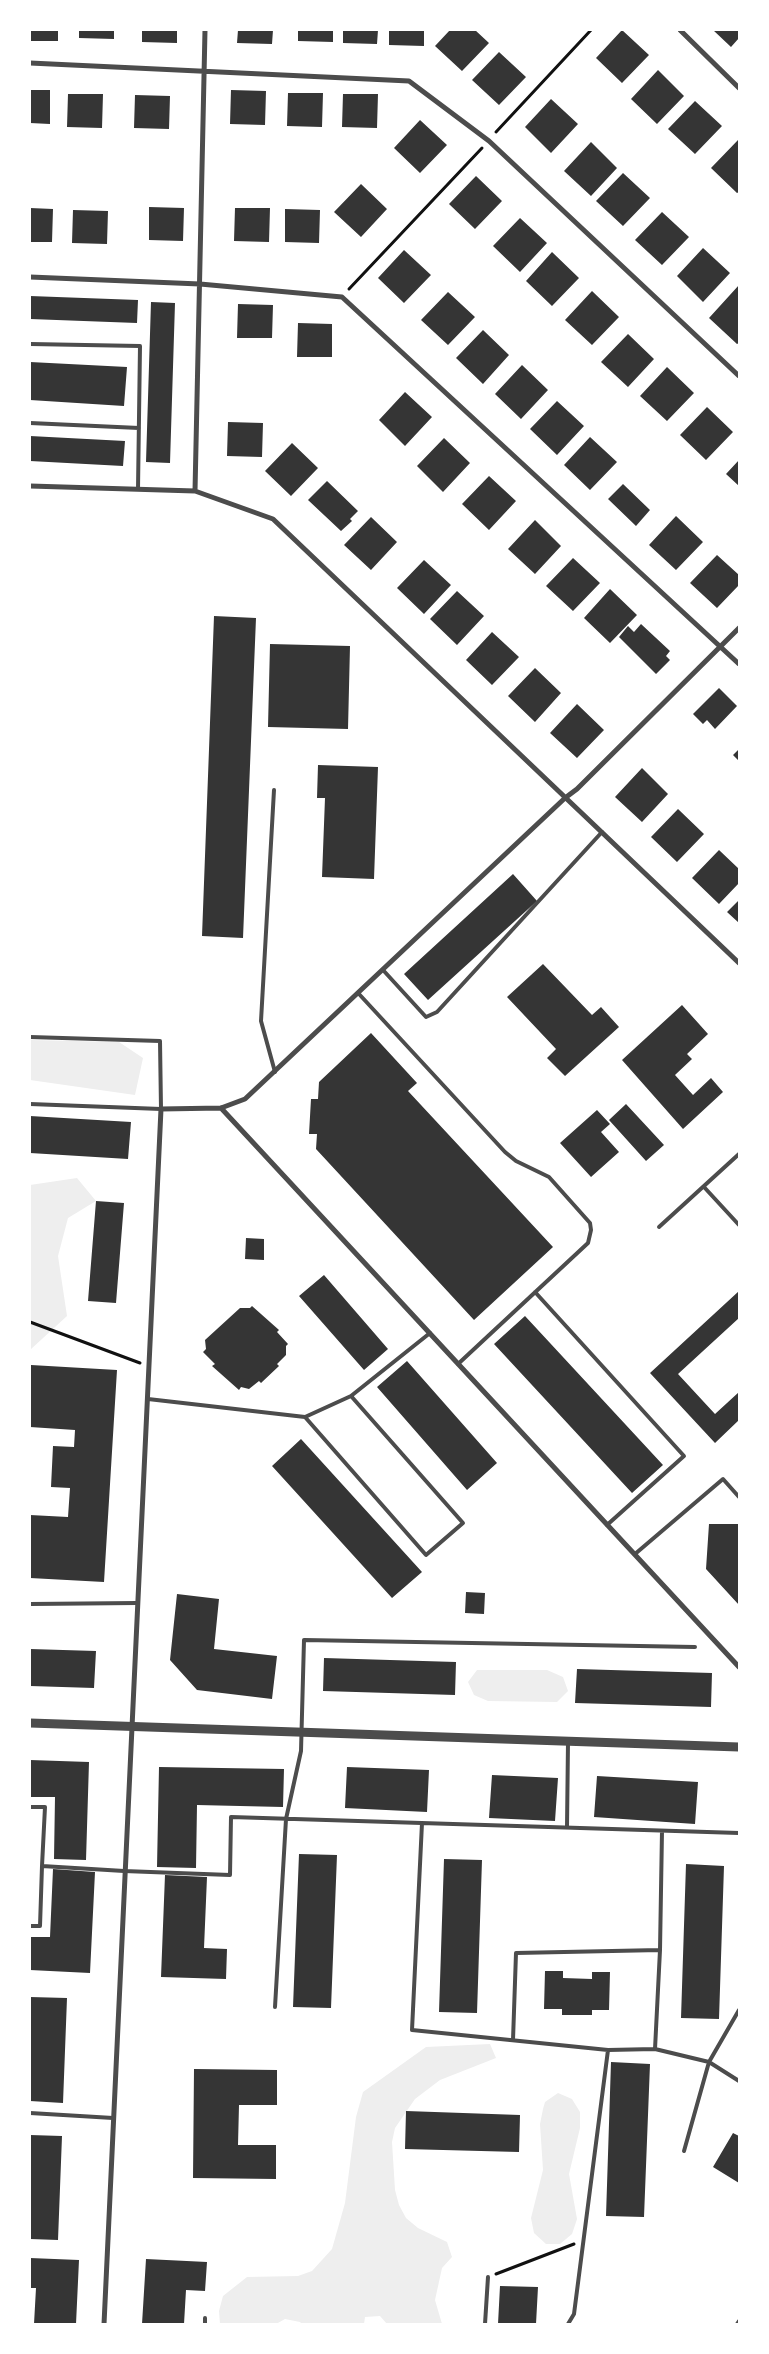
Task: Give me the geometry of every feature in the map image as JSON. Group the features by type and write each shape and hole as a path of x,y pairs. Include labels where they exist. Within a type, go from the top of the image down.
{"street":[{"path":"195,491 205,30"},
{"path":"680,30 739,88"},
{"path":"30,64 409,81 489,140 739,376"},
{"path":"30,277 200,284 342,297 739,664"},
{"path":"30,486 195,491 273,519 556,786 565,798 739,963"},
{"path":"104,2324 124,1871 162,1109 221,1108 245,1099 359,994 565,798 577,789 739,628"},
{"path":"221,1108 739,1667"},
{"path":"30,1723 739,1747"}],"lane":[{"path":"30,344 140,346 138,489"},
{"path":"30,423 139,428"},
{"path":"274,790 261,1021 275,1072"},
{"path":"383,970 426,1016 437,1012 602,832"},
{"path":"359,994 505,1152 516,1161 549,1178 590,1223 591,1237 588,1243 458,1364"},
{"path":"30,1037 160,1041 162,1109 30,1104"},
{"path":"659,1227 739,1154"},
{"path":"704,1187 739,1225"},
{"path":"536,1292 684,1456 608,1525"},
{"path":"148,1399 305,1417 351,1396 430,1333"},
{"path":"305,1417 426,1555 463,1523 351,1396"},
{"path":"634,1554 723,1479 739,1497"},
{"path":"30,1604 137,1603"},
{"path":"275,2007 286,1819 301,1751 304,1640 696,1647"},
{"path":"567,1827 568,1742"},
{"path":"30,1807 45,1807 40,1926 30,1926"},
{"path":"42,1866 230,1875 231,1816 739,1833"},
{"path":"422,1823 412,2030 608,2050 655,2049 709,2062 739,2080"},
{"path":"655,2049 660,1950 662,1831"},
{"path":"513,2040 516,1953 660,1950"},
{"path":"684,2151 709,2062 739,2010"},
{"path":"568,2324 574,2314 608,2050"},
{"path":"30,2113 113,2118"},
{"path":"485,2324 488,2277"},
{"path":"205,2318 205,2324"}],"path":[{"path":"342,297 591,30"},
{"path":"30,1322 149,1367"},
{"path":"488,2277 583,2240"}],"shaded area":[{"path":"30,1040 119,1042 143,1058 135,1095 30,1080"},
{"path":"77,1178 96,1201 68,1218 58,1256 67,1316 30,1350 30,1185"},
{"path":"477,1670 547,1670 563,1677 568,1691 557,1702 488,1701 474,1695 468,1682"},
{"path":"490,2044 496,2058 440,2080 415,2099 395,2128 392,2142 395,2190 399,2205 406,2218 418,2228 447,2242 452,2257 442,2268 435,2300 442,2324 387,2324 380,2316 365,2317 364,2324 302,2324 285,2319 276,2324 220,2324 219,2311 223,2296 247,2277 298,2276 312,2271 332,2249 345,2203 356,2117 363,2092 426,2047"},
{"path":"558,2093 572,2099 580,2112 580,2128 569,2174 577,2219 572,2234 560,2244 546,2244 534,2233 531,2218 543,2170 540,2124 543,2109 545,2102"}],"building":[{"path":"30,30 58,30 58,41 30,41"},
{"path":"79,30 114,30 114,39 79,38"},
{"path":"142,30 177,30 177,43 142,42"},
{"path":"238,30 273,30 272,44 237,43"},
{"path":"298,30 333,30 333,42 298,41"},
{"path":"343,30 378,30 377,44 343,43"},
{"path":"389,30 424,30 424,46 389,45"},
{"path":"450,30 475,30 489,43 462,71 435,46"},
{"path":"622,30 649,55 622,83 596,58"},
{"path":"713,30 739,30 739,38 731,47"},
{"path":"499,52 526,77 499,105 472,80"},
{"path":"658,70 684,96 657,124 631,99"},
{"path":"30,90 50,90 50,124 30,123"},
{"path":"231,90 266,91 265,125 230,124"},
{"path":"288,93 323,93 322,127 287,126"},
{"path":"68,94 103,94 102,128 67,127"},
{"path":"343,94 378,94 377,128 342,127"},
{"path":"135,95 170,96 169,129 134,128"},
{"path":"551,99 578,124 551,153 525,127"},
{"path":"695,101 722,126 695,154 668,129"},
{"path":"420,120 447,145 420,173 394,148"},
{"path":"738,140 739,192 737,193 711,168"},
{"path":"591,142 617,168 591,196 564,171"},
{"path":"623,173 650,198 623,226 596,201"},
{"path":"476,176 502,201 475,229 449,204"},
{"path":"361,184 387,209 361,237 334,212"},
{"path":"149,207 184,208 183,241 149,240"},
{"path":"30,208 53,209 52,242 30,242"},
{"path":"235,208 270,208 269,242 234,241"},
{"path":"285,209 320,210 319,243 285,242"},
{"path":"73,210 108,211 107,244 72,243"},
{"path":"662,212 689,237 662,265 635,240"},
{"path":"520,218 547,243 520,272 493,246"},
{"path":"703,248 730,273 703,302 677,276"},
{"path":"404,250 431,275 404,303 378,278"},
{"path":"552,252 579,278 552,306 526,281"},
{"path":"739,285 739,343 737,344 709,318"},
{"path":"592,291 619,317 592,345 565,320"},
{"path":"448,292 475,317 448,345 421,320"},
{"path":"30,296 138,300 137,323 30,319"},
{"path":"151,302 175,303 170,463 146,462"},
{"path":"238,304 273,305 272,338 237,338"},
{"path":"298,323 332,324 332,357 297,357"},
{"path":"483,330 509,355 483,384 456,358"},
{"path":"628,334 654,359 628,387 601,362"},
{"path":"30,362 127,367 124,406 30,400"},
{"path":"522,365 548,390 521,419 495,394"},
{"path":"667,367 694,393 667,421 640,396"},
{"path":"405,392 432,417 405,446 379,420"},
{"path":"557,401 584,426 557,455 530,429"},
{"path":"707,407 733,432 706,460 680,435"},
{"path":"228,422 263,423 262,457 227,456"},
{"path":"30,436 125,441 123,466 30,461"},
{"path":"590,437 617,462 590,490 564,465"},
{"path":"444,438 470,463 443,492 417,466"},
{"path":"292,443 318,468 291,496 265,471"},
{"path":"739,460 739,486 726,474"},
{"path":"489,476 516,501 489,530 462,504"},
{"path":"327,481 358,511 350,519 352,521 341,531 308,500"},
{"path":"623,484 650,510 636,526 608,499"},
{"path":"676,516 703,542 676,570 649,545"},
{"path":"371,517 397,542 371,570 344,545"},
{"path":"535,520 561,546 535,574 508,549"},
{"path":"717,555 739,575 739,585 717,608 690,583"},
{"path":"573,558 600,583 573,611 546,586"},
{"path":"424,560 451,585 424,614 397,588"},
{"path":"610,589 637,615 610,643 584,618"},
{"path":"457,591 484,616 457,645 430,619"},
{"path":"214,616 256,618 243,938 202,936"},
{"path":"641,624 670,651 666,656 670,660 656,674 619,637 628,626 634,632"},
{"path":"492,632 519,657 492,685 466,660"},
{"path":"270,644 350,646 348,729 268,727"},
{"path":"535,668 561,693 535,722 508,696"},
{"path":"719,688 737,706 715,729 707,720 703,724 693,714"},
{"path":"577,704 604,730 577,758 550,733"},
{"path":"739,749 739,761 733,755"},
{"path":"318,765 378,767 374,879 322,877 325,798 317,798"},
{"path":"642,768 668,794 642,822 615,797"},
{"path":"678,809 704,834 677,862 651,837"},
{"path":"719,850 739,869 739,883 719,904 692,878"},
{"path":"513,874 537,901 428,1000 404,974"},
{"path":"739,900 739,923 727,912"},
{"path":"543,964 592,1015 601,1007 619,1027 565,1076 547,1058 556,1049 507,997"},
{"path":"682,1005 708,1034 687,1054 692,1059 675,1075 693,1095 711,1078 723,1092 683,1129 622,1060"},
{"path":"371,1033 417,1083 408,1091 553,1247 474,1320 316,1149 317,1134 309,1134 311,1099 318,1099 319,1082"},
{"path":"626,1104 664,1145 646,1161 609,1120"},
{"path":"597,1110 610,1124 601,1132 619,1152 591,1177 560,1143"},
{"path":"30,1116 131,1122 128,1159 30,1153"},
{"path":"96,1201 124,1203 116,1303 88,1301"},
{"path":"246,1238 264,1239 264,1260 245,1259"},
{"path":"324,1275 388,1349 364,1370 299,1296"},
{"path":"739,1291 739,1318 678,1374 715,1414 739,1392 739,1420 715,1443 650,1373"},
{"path":"252,1306 279,1330 277,1332 288,1344 286,1346 286,1355 277,1364 279,1366 261,1383 259,1381 249,1389 241,1387 239,1390 212,1366 215,1364 203,1352 206,1349 205,1340 240,1308 250,1308"},
{"path":"525,1316 663,1465 632,1493 494,1344"},
{"path":"407,1361 497,1463 467,1490 377,1387"},
{"path":"31,1365 117,1370 104,1582 30,1578 30,1515 68,1517 70,1488 51,1487 53,1446 74,1447 75,1430 30,1427"},
{"path":"301,1439 422,1572 392,1598 272,1466"},
{"path":"709,1524 739,1524 739,1605 706,1569"},
{"path":"466,1592 485,1593 484,1614 465,1613"},
{"path":"177,1594 219,1599 214,1649 277,1656 272,1699 197,1690 170,1660"},
{"path":"30,1649 96,1651 94,1688 30,1686"},
{"path":"324,1658 456,1662 455,1695 323,1691"},
{"path":"577,1669 712,1673 711,1707 575,1703"},
{"path":"30,1760 89,1762 86,1860 54,1859 55,1797 30,1797"},
{"path":"159,1767 284,1769 283,1807 197,1805 196,1868 157,1867"},
{"path":"347,1767 429,1770 427,1812 345,1808"},
{"path":"492,1775 558,1778 555,1821 489,1818"},
{"path":"597,1776 698,1782 695,1824 594,1817"},
{"path":"299,1854 337,1855 331,2008 293,2007"},
{"path":"444,1859 482,1860 477,2013 439,2012"},
{"path":"686,1864 724,1866 719,2019 681,2018"},
{"path":"53,1869 95,1872 90,1973 30,1970 30,1937 50,1937"},
{"path":"165,1875 207,1877 204,1948 227,1949 226,1979 161,1977"},
{"path":"545,1971 563,1971 563,1978 592,1979 592,1972 610,1972 609,2010 592,2010 592,2015 562,2015 562,2009 544,2009"},
{"path":"30,1997 67,1998 63,2103 30,2101"},
{"path":"611,2062 650,2064 644,2217 606,2216"},
{"path":"194,2069 277,2070 277,2105 239,2105 238,2145 276,2145 276,2179 193,2178"},
{"path":"406,2111 520,2115 519,2152 405,2149"},
{"path":"733,2133 739,2136 739,2183 713,2167"},
{"path":"30,2135 62,2136 58,2240 30,2239"},
{"path":"30,2258 79,2260 76,2324 34,2324 36,2288 30,2288"},
{"path":"146,2259 207,2262 205,2291 186,2290 184,2324 142,2324"},
{"path":"500,2286 538,2287 536,2324 498,2324"}]}
